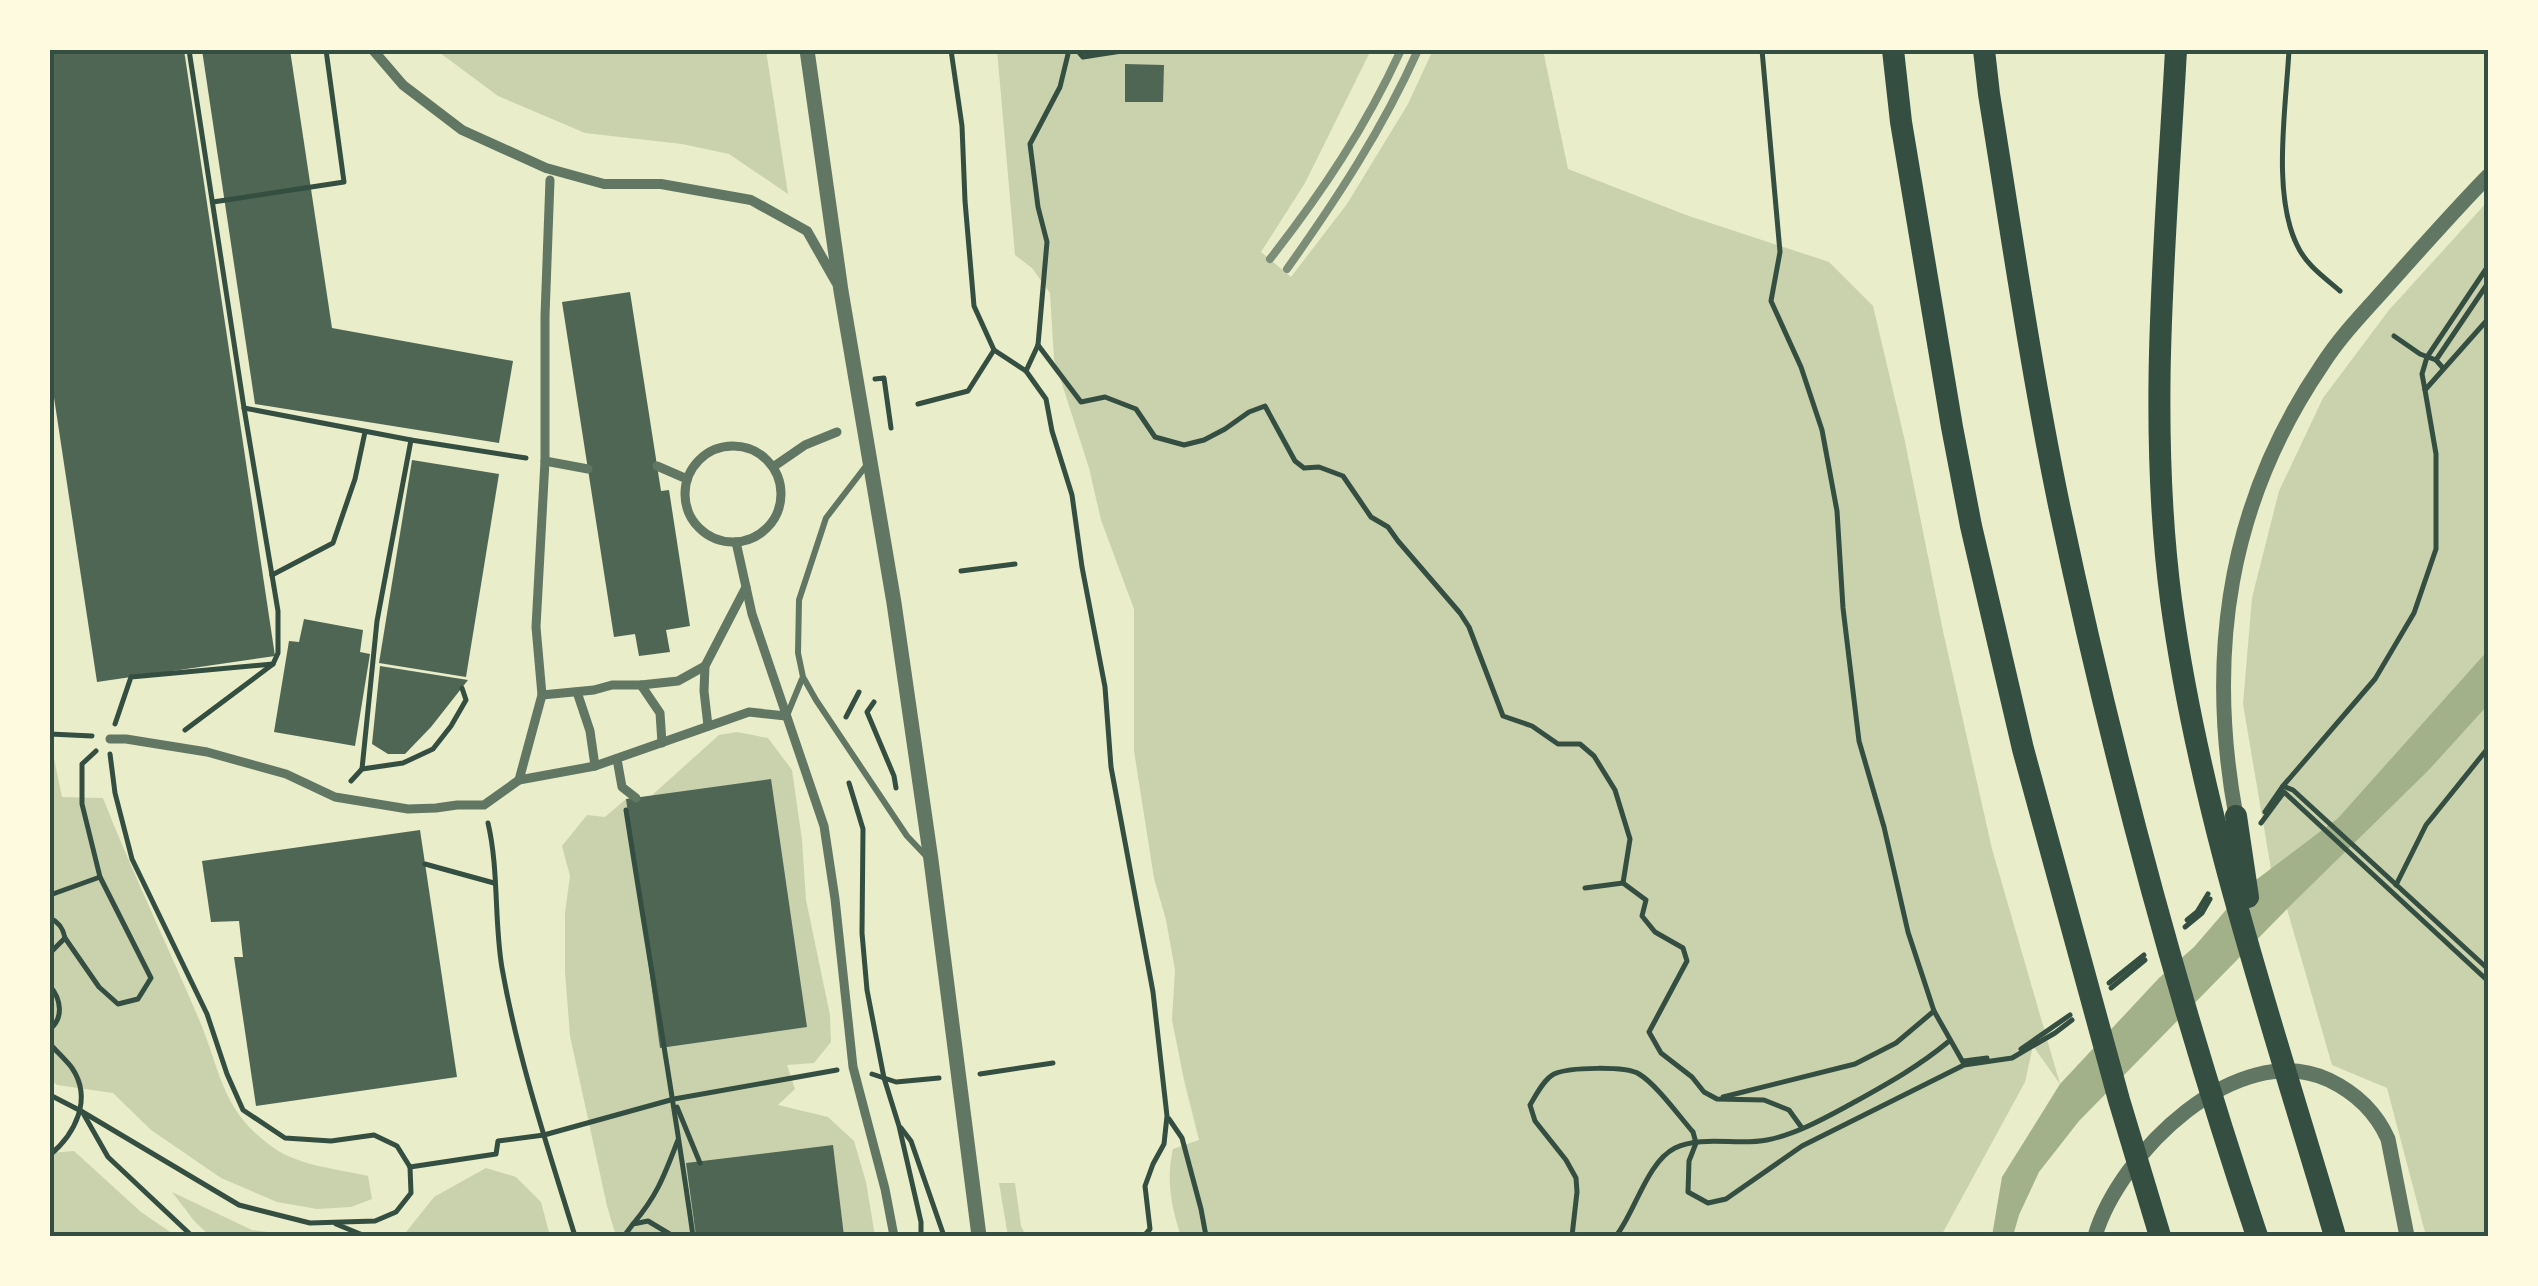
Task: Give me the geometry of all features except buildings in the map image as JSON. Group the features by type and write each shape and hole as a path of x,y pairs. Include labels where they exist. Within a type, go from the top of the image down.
{"highway":[{"path":"1893,50 1952,427 1972,526 2023,750 2158,1228"},
{"path":"1984,50 2021,290 2060,505 2110,726 2162,922 2226,1142 2258,1236"},
{"path":"2176,50 2158,397 2171,599 2200,766 2335,1236"},
{"path":"2236,816 2262,989"}],"street":[{"path":"373,50 403,85 462,130 546,168 604,184 661,184 751,200 807,231 841,291"},
{"path":"806,50 841,291 894,603 979,1236"},
{"path":"2236,816 2223,724 2225,626 2248,515 2270,458 2323,362 2364,311 2488,176"},
{"path":"519,780 542,695 536,627 545,461 550,180"},
{"path":"773,467 805,445 837,432"},
{"path":"734,446 762,456 773,467 781,494 779,509 762,532 736,542 720,540 695,523 685,494 687,479 705,454 734,446"},
{"path":"545,461 588,469"},
{"path":"657,466 687,479"},
{"path":"736,542 752,614 824,826 853,1067 894,1236"},
{"path":"708,726 705,666 746,588"},
{"path":"542,695 612,685 678,682 705,666"},
{"path":"641,686 660,713 662,743"},
{"path":"577,692 590,731 595,766"},
{"path":"110,740 165,745 240,760 286,774 336,796 408,809 484,805 519,780 595,766 749,712 786,716"},
{"path":"618,758 622,788 636,798"},
{"path":"2095,1236 2114,1192 2133,1166 2200,1100 2248,1077 2300,1070 2345,1088 2381,1124 2388,1139 2407,1236"}],"lane":[{"path":"871,460 826,518 799,600 798,653 803,678 907,836 931,860"},
{"path":"786,716 803,678"}],"path":[{"path":"165,745 273,664 278,653 278,611 190,50"},
{"path":"213,202 344,182 326,50"},
{"path":"951,50 962,126 974,306 994,350 1026,371 1046,398 1072,495 1105,687 1112,767 1152,992 1167,1116 1164,1144 1146,1186 1150,1229 1144,1236"},
{"path":"1026,371 1038,345 1048,242 1038,207 1030,144 1060,87 1068,50"},
{"path":"1077,50 1083,57 1128,50"},
{"path":"1762,50 1780,252 1771,301 1801,367 1822,430 1837,511 1842,608 1859,741 1908,932 1934,1012 1963,1063"},
{"path":"2289,50 2282,189 2288,223 2312,268 2340,290"},
{"path":"2488,266 2428,357 2422,374 2436,454 2436,549 2414,613 2375,679 2283,789 2292,790 2488,969"},
{"path":"2436,360 2488,283"},
{"path":"2424,390 2488,319"},
{"path":"2394,336 2443,368"},
{"path":"1038,345 1081,402 1105,396 1136,410 1155,436 1184,445 1204,440 1264,406 1295,461 1304,468 1319,467 1343,476 1371,517 1388,527 1460,613 1503,716 1532,726 1558,744 1580,744 1594,756 1615,790 1630,839 1623,883"},
{"path":"918,404 968,391 994,350"},
{"path":"884,378 891,428"},
{"path":"244,408 545,461"},
{"path":"332,425 334,416"},
{"path":"272,575 333,543 355,479 365,432"},
{"path":"411,440 377,621 362,770 404,762 433,749 466,700 462,688"},
{"path":"961,572 1015,564"},
{"path":"50,1095 239,1204 310,1224 376,1222 396,1212 411,1193 410,1167 397,1146 374,1135 331,1142 285,1138 244,1110 207,1014 132,859 110,762 110,740 131,677 273,664"},
{"path":"842,724 859,692"},
{"path":"874,702 867,712 894,776 896,790"},
{"path":"50,734 110,740"},
{"path":"50,918 63,929 65,938 99,987 118,1004 138,999 151,978 100,877 82,804 82,764 110,740"},
{"path":"2393,892 2426,825 2488,748"},
{"path":"847,779 863,829 862,933 867,990 921,1236"},
{"path":"622,788 693,1236"},
{"path":"2290,799 2488,981"},
{"path":"484,805 502,966 517,1038 575,1236"},
{"path":"425,864 494,883"},
{"path":"50,896 100,877"},
{"path":"1585,888 1623,883 1646,900 1642,916 1655,932 1684,948 1687,960 1649,1032 1661,1053 1717,1099 1764,1100 1789,1110 1802,1128"},
{"path":"50,953 65,938"},
{"path":"50,986 60,1012 50,1029"},
{"path":"1717,1099 1855,1064 1896,1043 1934,1012"},
{"path":"1572,1236 1576,1178 1535,1121 1530,1105 1554,1074 1598,1068 1630,1069 1644,1077 1693,1132 1696,1143 1689,1161 1688,1192 1708,1202 1726,1199 1802,1146 1963,1063 2012,1058 2054,1031"},
{"path":"1616,1236 1661,1159 1675,1148 1696,1143 1766,1140 1815,1123 1913,1070 1949,1041"},
{"path":"50,1044 73,1069 81,1086 82,1111 108,1157 192,1236"},
{"path":"958,1076 1053,1063"},
{"path":"896,1082 940,1078 938,1065"},
{"path":"410,1167 496,1154 498,1141 544,1135 674,1099 853,1067"},
{"path":"674,1099 700,1163"},
{"path":"50,1155 66,1139 82,1111"},
{"path":"888,1111 911,1142 944,1236"},
{"path":"1167,1116 1182,1138 1206,1236"},
{"path":"624,1236 652,1202 679,1137"},
{"path":"633,1224 648,1220 673,1236"},
{"path":"332,1223 365,1236"}],"shaded area":[{"path":"436,50 766,50 788,194 729,154 682,144 585,133 498,96"},
{"path":"997,50 1371,50 1305,183 1261,252 1291,277 1347,204 1408,104 1433,50 1543,50 1568,169 1686,215 1829,262 1873,306 1992,849 2060,1084 2033,1046 2025,1082 1941,1236 1181,1236 1171,1193 1173,1149 1199,1140 1172,1020 1175,970 1154,878 1134,751 1134,609 1101,520 1089,468 1054,359 1050,293 1032,268 1015,255"},
{"path":"2488,201 2488,650 2338,818 2271,869 2243,704 2252,598 2279,491 2323,398 2389,310"},
{"path":"2488,650 2488,705 2428,771 2079,1121 2039,1172 2013,1236 1992,1236 2002,1177 2060,1084 2159,978 2194,947 2244,889 2338,818"},
{"path":"2488,705 2488,1236 2426,1236 2387,1088 2332,1065 2287,909 2428,771"},
{"path":"737,732 768,738 792,770 806,900 830,1015 831,1042 814,1063 787,1065 795,1089 778,1105 828,1117 854,1141 875,1236 616,1236 607,1206 570,1036 565,913 570,876 562,846 587,815 605,817 626,799 650,797 719,735"},
{"path":"50,739 62,797 103,798 239,1115 267,1143 290,1157 368,1176 372,1199 351,1207 317,1209 277,1202 221,1178 151,1130 113,1093 57,1085 50,1079"},
{"path":"74,1151 141,1212 176,1236 50,1236 50,1153"},
{"path":"486,1168 516,1177 541,1202 550,1236 403,1236 434,1197"},
{"path":"999,1183 1015,1183 1026,1236 1008,1236"},
{"path":"172,1192 252,1230 299,1236 210,1236"}],"railway":[{"path":"1270,259 1342,158 1401,50"},
{"path":"1287,269 1358,162 1418,50"}]}
